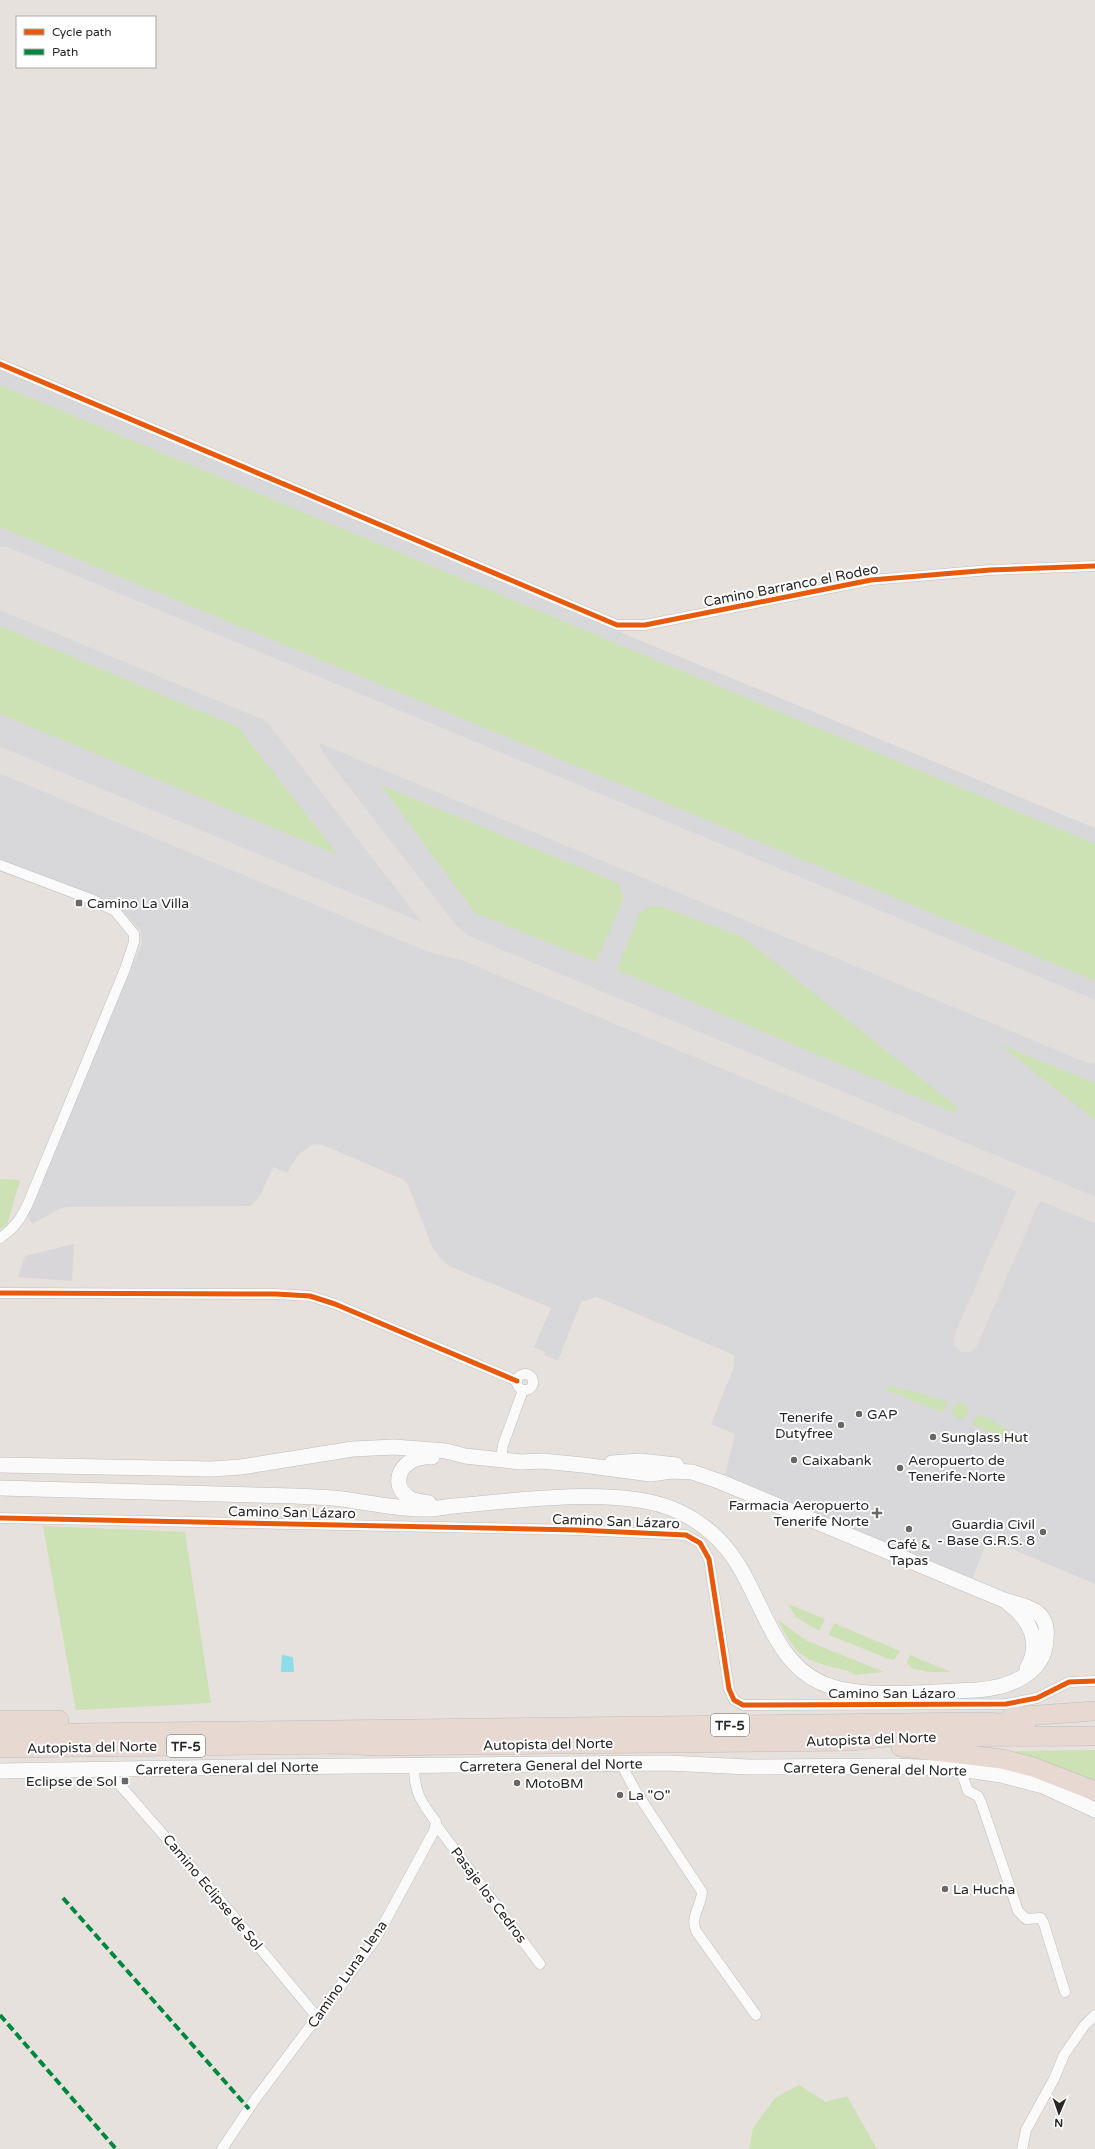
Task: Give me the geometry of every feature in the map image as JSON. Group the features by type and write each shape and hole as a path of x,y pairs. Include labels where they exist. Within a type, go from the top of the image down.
{"highway":[{"path":"980,1722 1006,1717 1095,1711"},
{"path":"0,1720 272,1721 303,1730"},
{"name":"Autopista del Norte","path":"0,1734 980,1722 1095,1724"},
{"name":"Autopista del Norte","path":"0,1748 852,1741 885,1738 1095,1736"},
{"path":"852,1741 1002,1759 1033,1767 1095,1791"},
{"path":"0,1760 240,1756 347,1751 372,1746"}],"main road":[{"path":"0,1465 212,1469 241,1467 328,1452 378,1447 446,1451 465,1456 501,1460 583,1465 651,1474 671,1471 692,1472 726,1484 1005,1600 1025,1619 1034,1639 1032,1659 1018,1680 995,1689 867,1692 836,1688 814,1680 802,1672 780,1645 746,1579 726,1548 695,1521 664,1506 637,1500 596,1497 446,1506 417,1501 408,1497 400,1485 401,1472 405,1464 416,1457 446,1458 465,1456"},
{"path":"583,1465 640,1461 674,1465 699,1469 726,1484"},
{"path":"0,1488 295,1496 340,1499 413,1509 438,1509 446,1506"},
{"name":"Carretera General del Norte","path":"0,1771 668,1763 748,1767 896,1766 960,1769 1000,1775 1042,1786 1095,1810"}],"street":[{"name":"Camino Barranco el Rodeo","path":"0,364 613,623 637,627 872,580 990,570 1095,566"},
{"path":"0,865 93,900 115,911 134,934 134,942 125,969 29,1200 20,1220 11,1231 0,1238"},
{"path":"0,1293 276,1294 310,1296 335,1304 517,1381 519,1387 523,1390"},
{"path":"501,1460 503,1445 523,1390 532,1386 532,1377 523,1374 517,1381"},
{"name":"Camino San Lázaro","path":"0,1518 577,1530 686,1535 700,1543 709,1559 729,1689 734,1700 743,1705 1006,1704 1037,1698 1069,1682 1095,1682"},
{"path":"621,1764 635,1790 702,1892 702,1897 694,1917 693,1924 696,1931 756,2015"},
{"path":"414,1766 414,1783 418,1795 436,1822 437,1826"},
{"name":"Camino Eclipse de Sol","path":"106,1769 210,1888 317,2017"},
{"path":"960,1769 968,1791 978,1796 981,1802 1018,1911 1026,1919 1041,1918 1044,1924 1065,1992"},
{"name":"Pasaje los Cedros","path":"437,1826 540,1964"},
{"name":"Camino Luna Llena","path":"222,2149 254,2101 375,1940 437,1826"},
{"path":"1022,2149 1026,2130 1054,2079 1064,2055 1084,2026 1095,2015"}],"shaded area":[{"path":"0,370 569,611 1095,828 1095,1584 988,1539 968,1589 722,1487 735,1434 711,1424 734,1367 734,1355 597,1297 581,1302 558,1361 544,1355 545,1352 534,1347 551,1308 449,1266 440,1258 432,1247 409,1187 404,1180 323,1145 313,1144 298,1155 287,1173 273,1167 261,1194 251,1206 69,1207 61,1208 32,1224 28,1216 142,943 141,931 117,905 0,860"},
{"path":"74,1244 72,1281 18,1277 25,1256"}],"green space":[{"path":"0,385 1095,844 1095,981 0,527"},
{"path":"0,626 238,727 338,855 0,714"},
{"path":"381,785 618,883 624,898 596,962 475,913"},
{"path":"650,906 663,907 743,937 957,1107 955,1113 617,970 639,914"},
{"path":"999,1044 1095,1083 1095,1120"},
{"path":"0,1179 20,1180 7,1225 0,1229"},
{"path":"887,1386 920,1393 947,1401 944,1413 886,1390"},
{"path":"960,1403 967,1408 968,1411 963,1418 960,1419 953,1414 952,1411 957,1404"},
{"path":"977,1414 992,1420 1019,1439 1018,1445 972,1424 977,1418"},
{"path":"43,1526 185,1532 211,1703 76,1710"},
{"path":"788,1604 825,1619 819,1631 796,1617"},
{"path":"778,1620 807,1641 884,1672 854,1675 851,1672 815,1662 800,1653 786,1635"},
{"path":"834,1623 900,1651 894,1660 889,1659 829,1635"},
{"path":"910,1655 951,1672 928,1672 911,1668 907,1662"},
{"path":"1095,1750 1095,1785 999,1753 1021,1751"},
{"path":"799,2085 826,2102 847,2096 877,2149 749,2149 753,2128 775,2098"}],"water":[{"path":"282,1655 293,1657 294,1672 281,1672"}],"taxiway":[{"path":"200,661 238,682 272,708 447,934 463,947"},
{"path":"311,757 306,739 312,726 317,722 325,720 343,720"},
{"path":"0,760 432,940 465,948 1095,1210"},
{"path":"966,1340 1028,1196 1032,1192 1043,1188"}],"runway":[{"path":"0,577 1095,1033"}],"marked path":[{"path":"63,1898 249,2109"},
{"path":"0,2015 116,2149"}],"cycle path":[{"path":"0,364 617,625 645,625 871,580 990,570 1095,566"},
{"path":"0,1293 276,1294 310,1296 335,1304 517,1381"},
{"path":"0,1518 577,1530 686,1535 700,1543 709,1559 729,1689 734,1700 743,1705 1006,1704 1037,1698 1069,1682 1095,1681"}],"place":[{"name":"Camino La Villa","path":"79,903"},
{"name":"GAP","path":"859,1414"},
{"name":"Tenerife Dutyfree","path":"841,1425"},
{"name":"Sunglass Hut","path":"933,1437"},
{"name":"Caixabank","path":"794,1460"},
{"name":"Aeropuerto de Tenerife-Norte","path":"900,1468"},
{"name":"Farmacia Aeropuerto Tenerife Norte","path":"877,1513"},
{"name":"Café & Tapas","path":"909,1529"},
{"name":"Guardia Civil - Base G.R.S. 8","path":"1043,1532"},
{"name":"Eclipse de Sol","path":"125,1781"},
{"name":"MotoBM","path":"517,1783"},
{"name":"La \"O\"","path":"620,1795"},
{"name":"La Hucha","path":"945,1889"}]}
